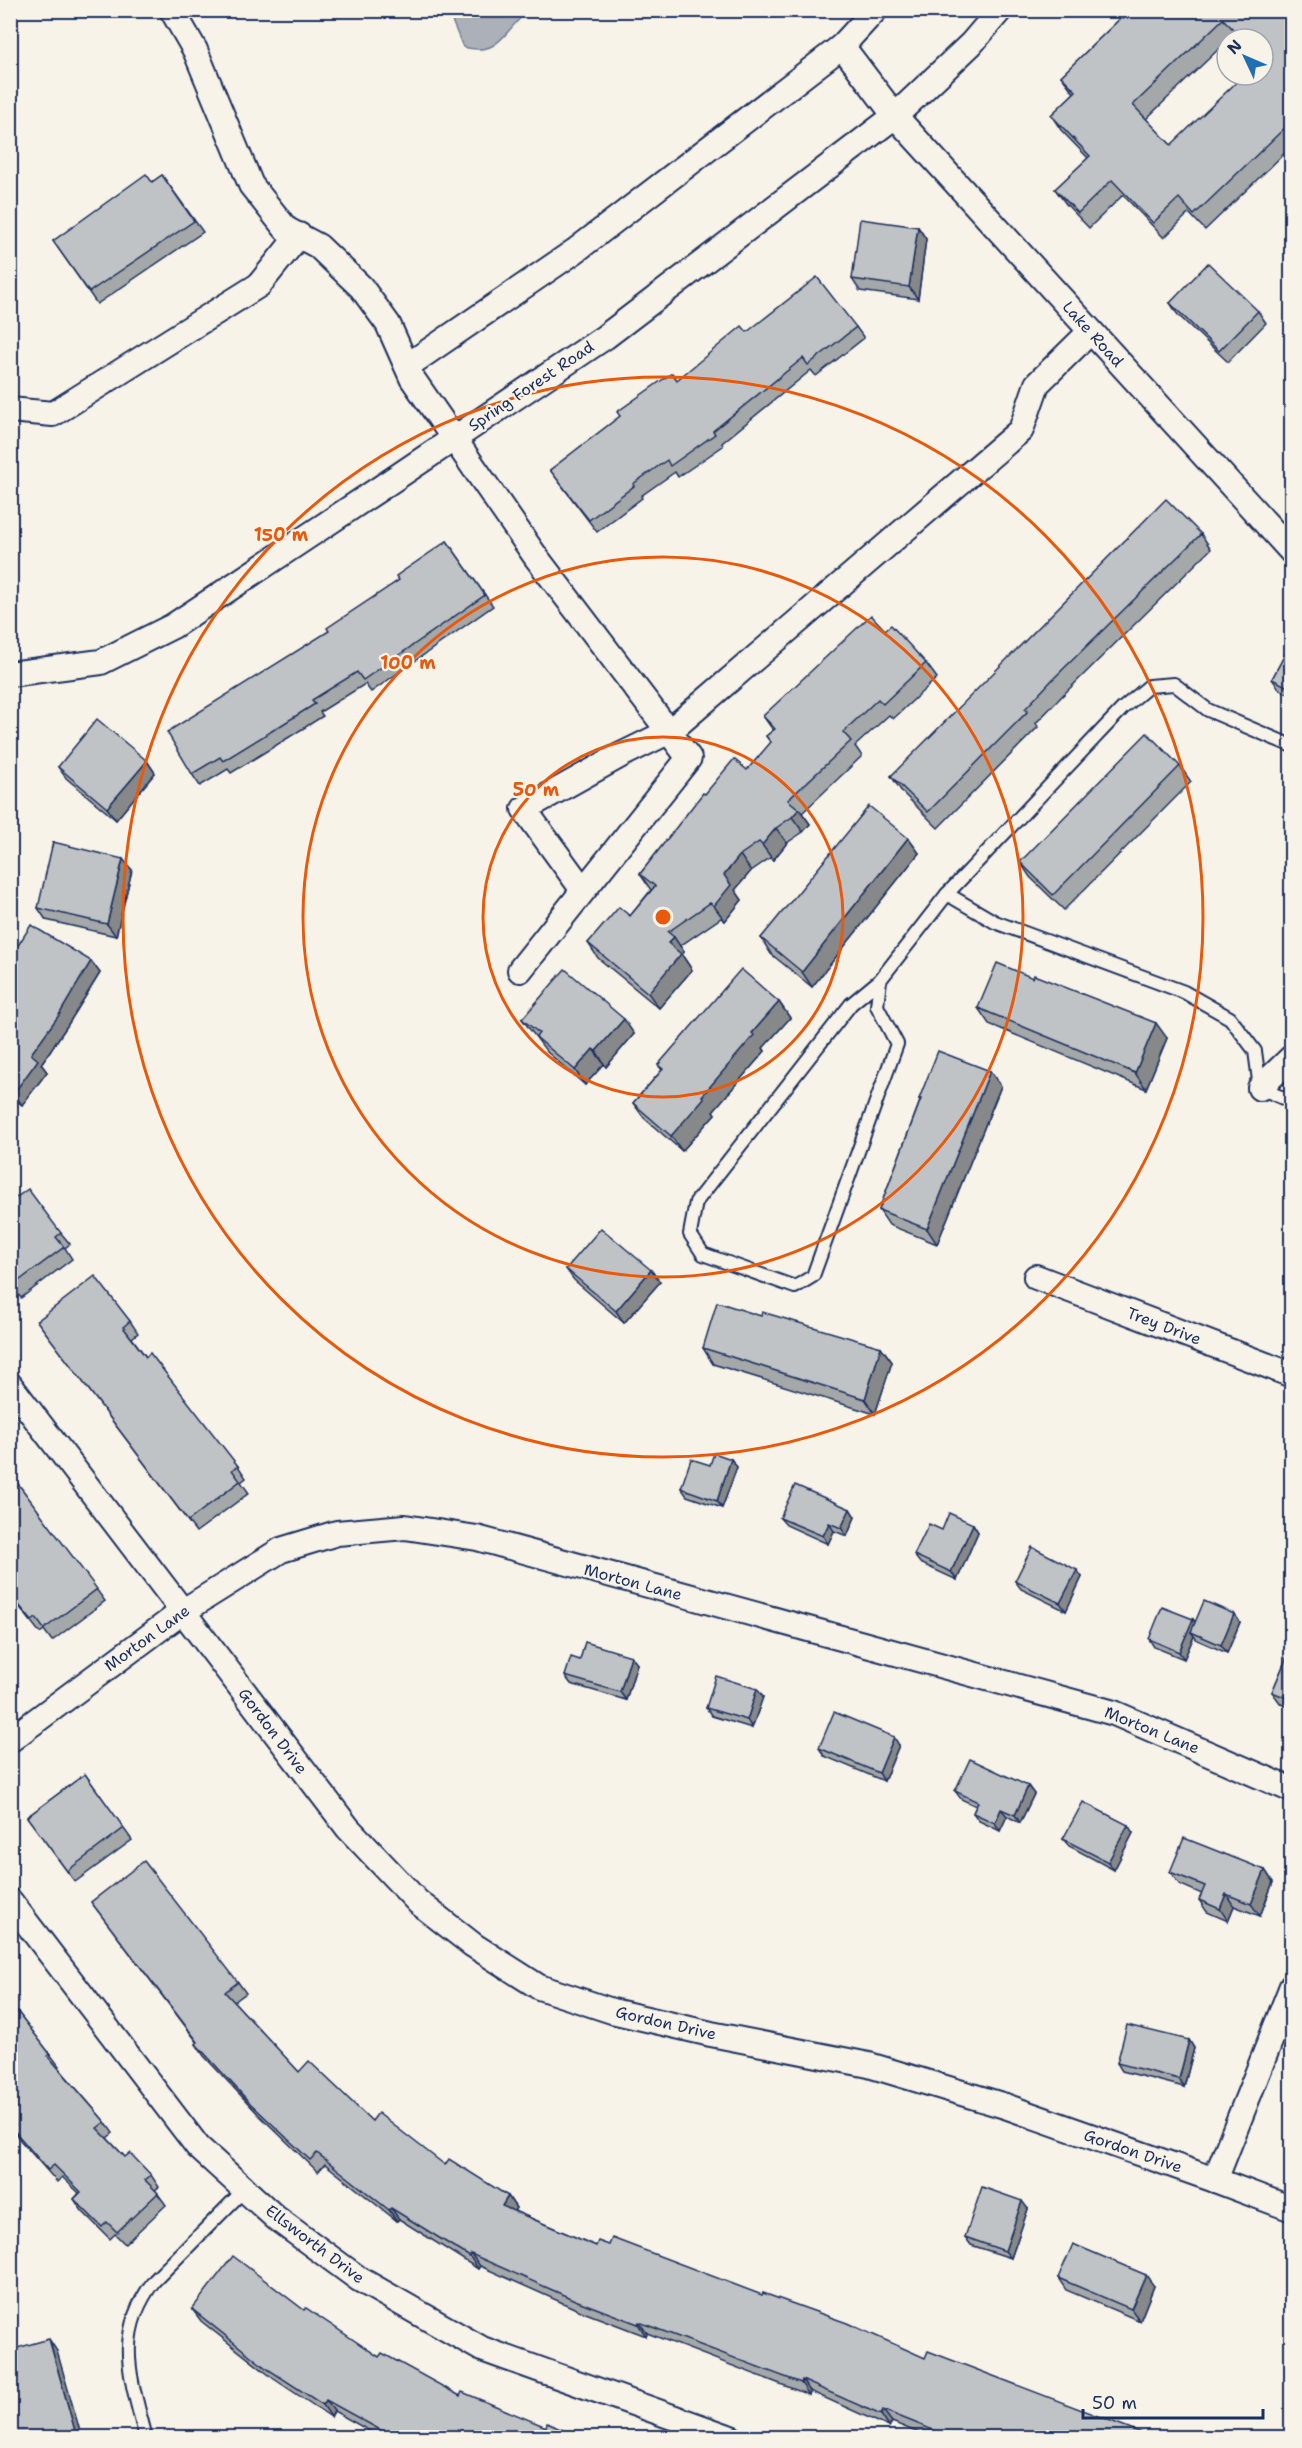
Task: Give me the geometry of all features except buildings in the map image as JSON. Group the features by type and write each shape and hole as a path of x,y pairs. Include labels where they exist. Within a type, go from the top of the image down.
{"street":[{"path":"172,10 195,50 251,185 286,229 318,246 361,287 388,324 412,378 453,438 536,557 689,758 520,970"},
{"path":"407,366 575,251 842,46 876,10"},
{"name":"Spring Forest Road","path":"10,674 101,662 173,626 605,337 895,116 971,44 1000,10"},
{"name":"Lake Road","path":"842,46 895,116 1292,552"},
{"path":"10,410 54,414 259,285 298,235"},
{"path":"583,890 524,809 621,755 670,731 1021,430 1036,384 1090,332"},
{"path":"1260,1088 1292,1057"},
{"name":"Trey Drive","path":"1036,1277 1292,1375"},
{"name":"Gordon Drive","path":"10,1385 348,1828 410,1894 473,1945 539,1987 612,2012 869,2065 1005,2106 1292,2209"},
{"name":"Morton Lane","path":"10,1740 182,1611 281,1550 337,1533 405,1527 477,1538 1114,1713 1292,1790"},
{"name":"Ellsworth Drive","path":"10,1901 198,2147 276,2218 359,2279 482,2349 731,2438"},
{"path":"1215,2180 1292,1986"}],"lane":[{"path":"880,980 877,1006 897,1044 813,1276 795,1287 703,1254 690,1234 696,1202 851,1004 880,980 947,894 1123,708 1149,686 1174,684 1208,710 1292,747"},
{"path":"947,894 994,922 1184,992 1230,1018 1255,1051 1260,1088 1292,1102"},
{"path":"146,2438 132,2382 129,2354 129,2329 135,2311 154,2281 245,2189"}],"shaded area":[{"path":"448,11 529,11 501,40 486,48 476,49 463,47"}]}
